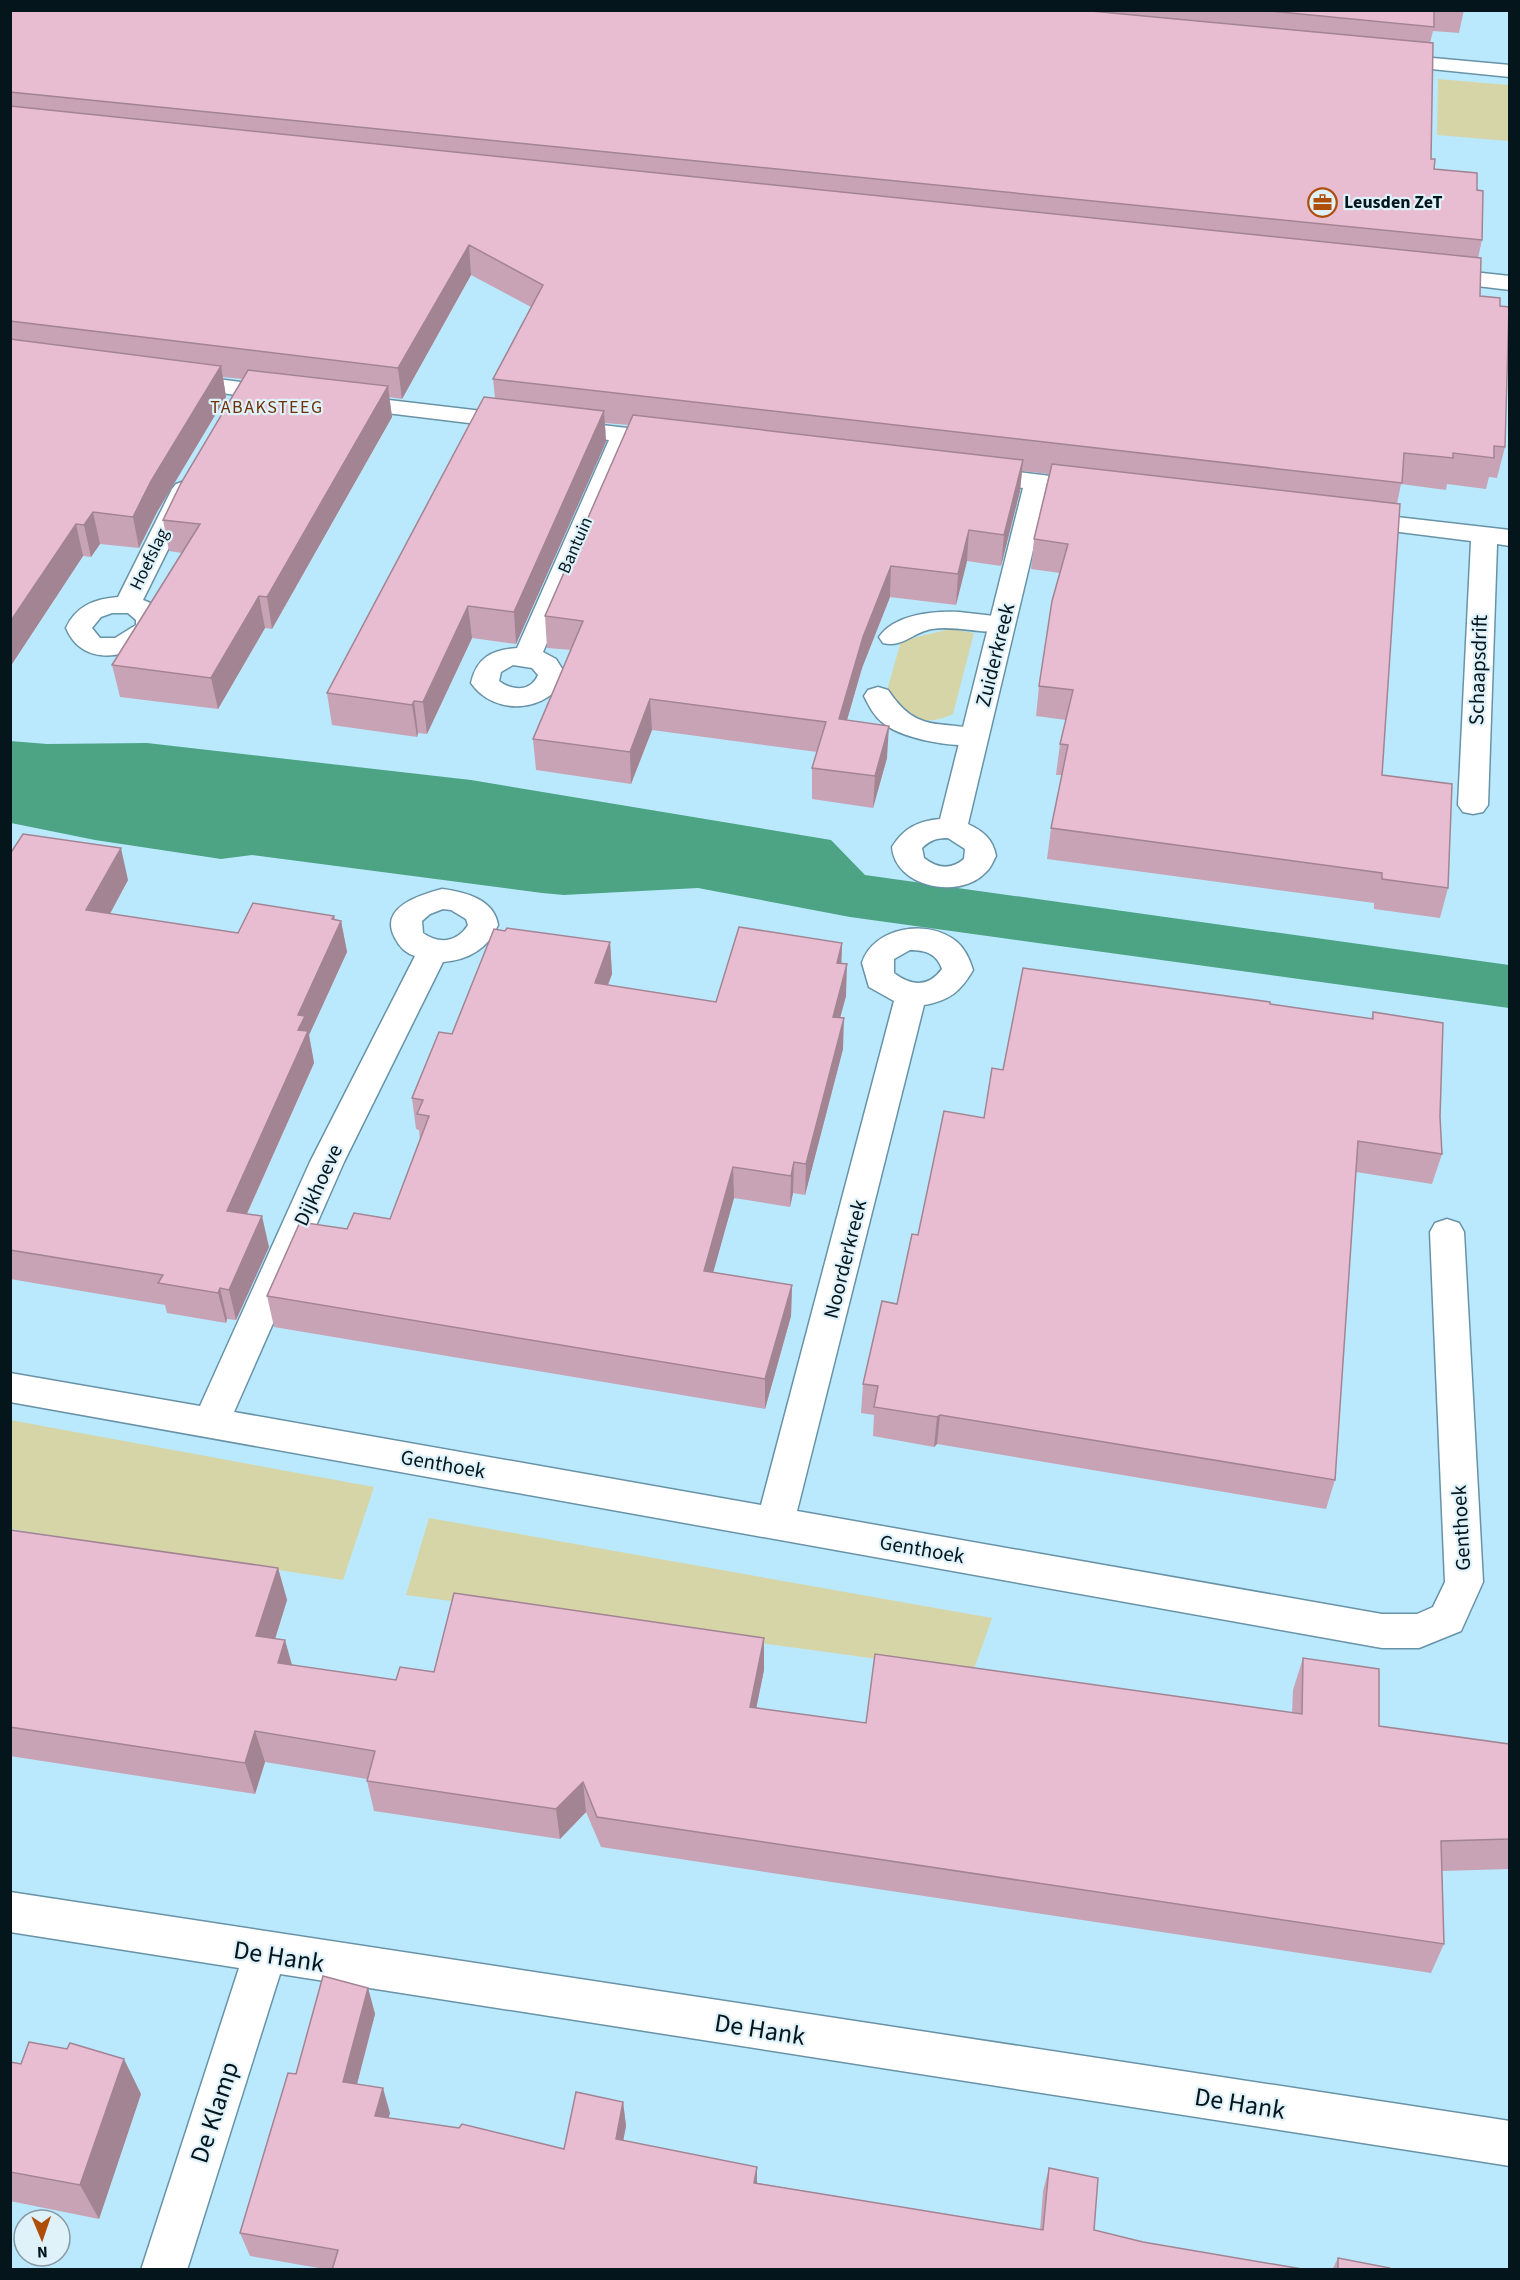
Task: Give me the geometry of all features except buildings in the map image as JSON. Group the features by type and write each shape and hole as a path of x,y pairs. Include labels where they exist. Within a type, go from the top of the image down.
{"street":[{"path":"1368,58 1509,71"},
{"path":"1417,273 1509,283"},
{"path":"151,377 239,400 316,398 695,442"},
{"name":"Bantuin","path":"527,657 624,434"},
{"name":"Hoefslag","path":"127,605 171,513 196,472"},
{"path":"955,473 1119,492"},
{"name":"Zuiderkreek","path":"952,828 1037,482"},
{"path":"1331,517 1497,537"},
{"name":"Schaapsdrift","path":"1473,805 1497,537"},
{"path":"893,637 906,627 926,620 954,618 1002,624"},
{"path":"878,696 882,709 897,721 918,729 974,737"},
{"name":"Dijkhoeve","path":"211,1423 327,1162 433,951"},
{"name":"Noorderkreek","path":"775,1523 911,995"},
{"name":"Genthoek","path":"10,1387 1382,1631 1419,1631 1447,1619 1464,1582 1447,1232"},
{"name":"De Hank","path":"10,1912 265,1954 1509,2145"},
{"name":"De Klamp","path":"164,2270 265,1954"}],"shaded area":[{"path":"1438,79 1509,85 1509,141 1437,135"},
{"path":"950,629 974,633 953,714 932,720 917,718 886,694 901,641"},
{"path":"10,741 47,744 147,743 471,780 831,840 865,875 1509,965 1509,1008 850,917 698,888 564,895 252,855 221,859 95,840 11,823"},
{"path":"10,1420 374,1487 343,1580 11,1529"},
{"path":"429,1518 992,1618 973,1672 406,1595"}],"place":[{"name":"Leusden ZeT","path":"1323,202"}],"district":[{"name":"TABAKSTEEG","path":"267,407"}]}
